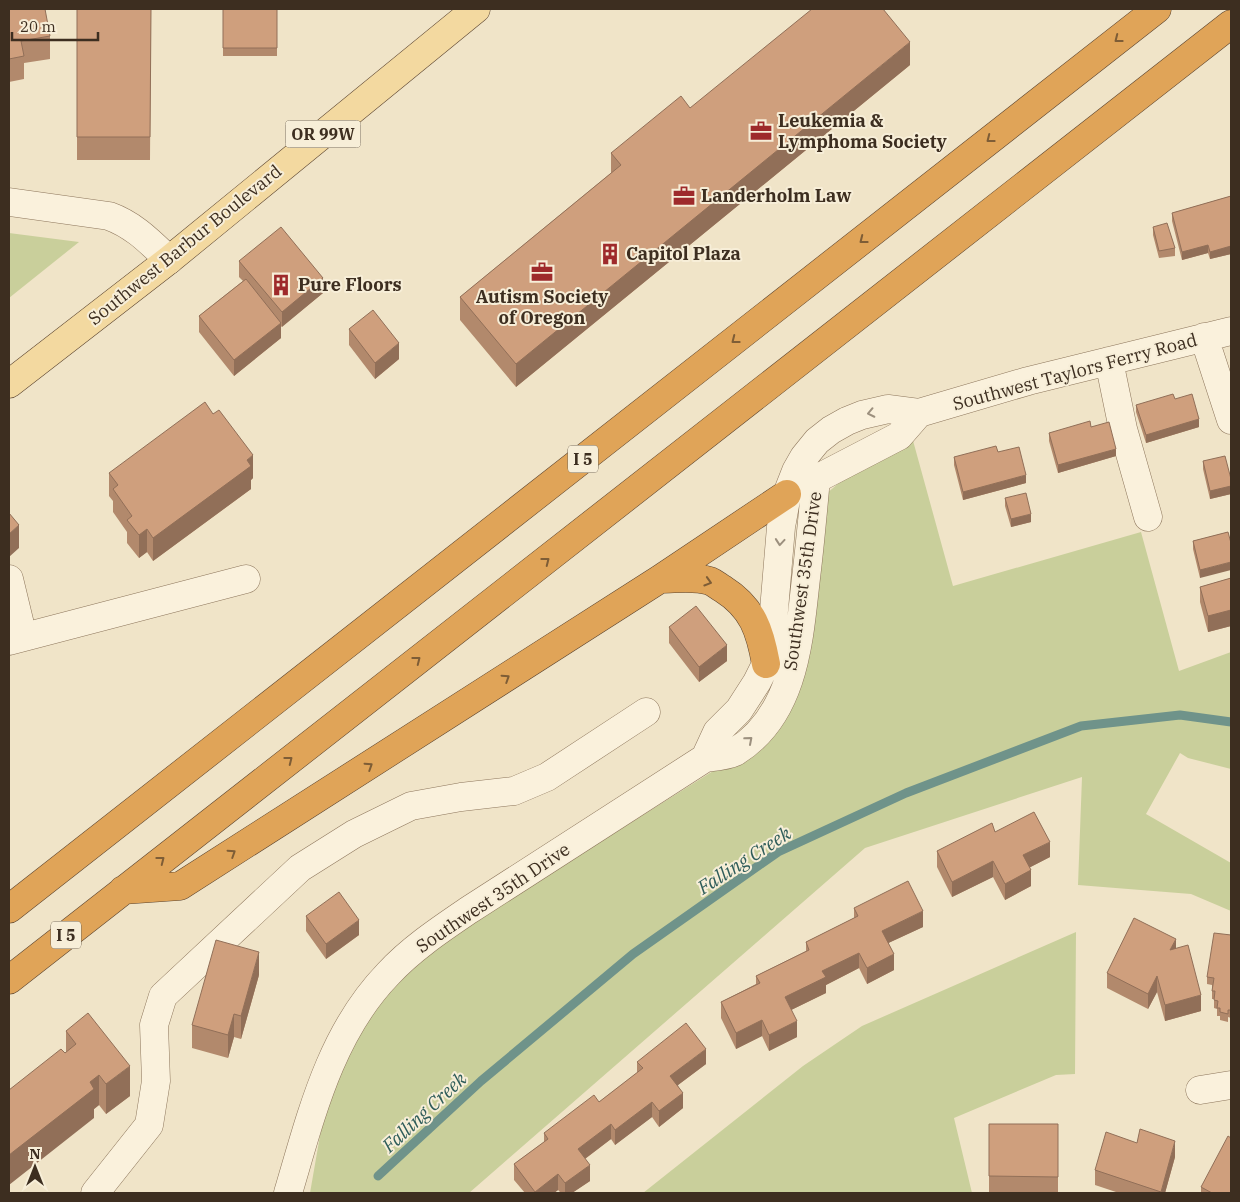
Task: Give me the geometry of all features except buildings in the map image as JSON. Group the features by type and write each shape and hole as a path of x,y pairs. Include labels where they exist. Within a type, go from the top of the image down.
{"highway":[{"name":"I 5","path":"9,909 1157,9"},
{"name":"I 5","path":"9,980 1231,24"},
{"path":"123,890 180,886 660,579 787,494"},
{"path":"660,579 687,578 711,581 733,595 748,610 758,630 766,664"}],"main road":[{"name":"Southwest Barbur Boulevard","path":"9,384 170,260 476,9"}],"street":[{"path":"9,202 108,216 122,221 140,232 170,260"},
{"name":"Southwest Taylors Ferry Road","path":"787,494 796,471 817,441 831,430 862,415 888,409 919,413 979,394 1231,331"},
{"path":"1204,337 1231,420"},
{"path":"1108,361 1123,429 1148,517"},
{"path":"787,494 899,436 919,413"},
{"name":"Southwest 35th Drive","path":"288,1193 323,1080 346,1028 388,973 438,931 705,758 733,753 760,730 770,718 781,701 789,683 801,627 816,478"},
{"name":"Southwest 35th Drive","path":"705,758 717,732 739,710 766,664 772,634 781,527 787,494"},
{"path":"9,579 16,639 246,579"},
{"path":"95,1193 149,1125 156,1081 154,1025 163,996 300,868 354,834 412,806 461,797 514,791 548,777 646,712"},
{"path":"1200,1090 1231,1085"}],"green space":[{"path":"9,233 79,242 9,298"},
{"path":"912,437 953,586 1141,532 1179,671 1231,652 1231,769 1188,758 1180,753 1146,814 1231,863 1231,911 1191,894 1078,885 1082,777 865,848 469,1193 310,1193 326,1101 337,1071 385,994 449,937 729,761 762,731 825,495 856,468"},
{"path":"1076,932 1075,1074 1056,1075 954,1118 972,1193 643,1193 803,1066 862,1026"}],"waterway":[{"name":"Falling Creek","path":"378,1176 481,1081 633,954 778,852 906,793 1081,726 1180,715 1231,722"}],"place":[{"name":"Leukemia & Lymphoma Society","path":"761,131"},
{"name":"Landerholm Law","path":"684,196"},
{"name":"Capitol Plaza","path":"610,254"},
{"name":"Autism Society of Oregon","path":"542,272"},
{"name":"Pure Floors","path":"281,285"}]}
